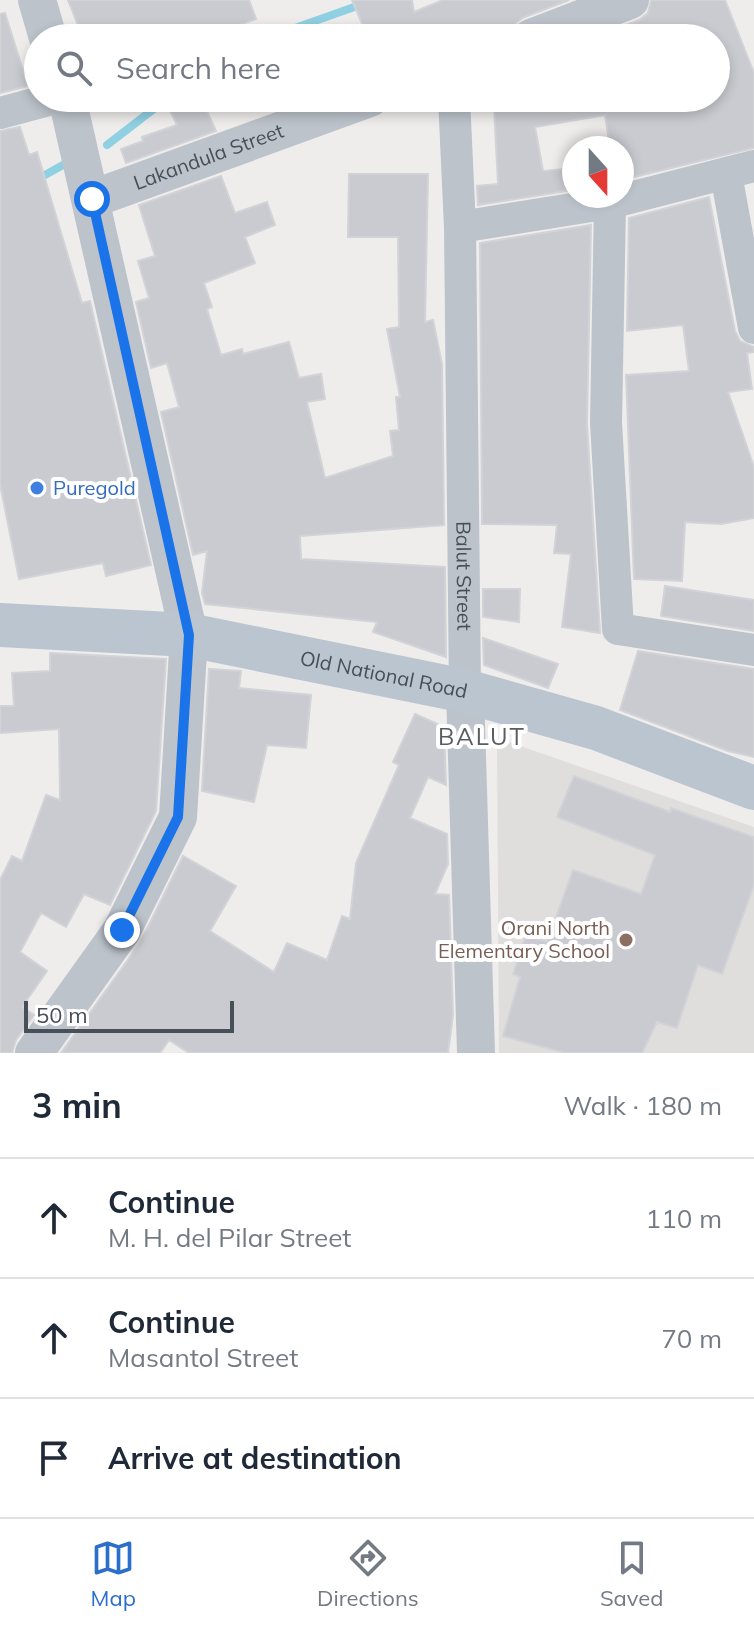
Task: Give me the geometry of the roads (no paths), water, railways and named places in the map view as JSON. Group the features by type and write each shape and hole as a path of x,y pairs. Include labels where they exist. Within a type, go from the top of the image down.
{"main road":[{"name":"Old National Road","path":"0,625 189,635 465,691 596,728 754,788"}],"street":[{"path":"37,0 44,24"},
{"path":"567,24 630,0"},
{"path":"0,113 24,107"},
{"path":"34,1053 122,930 178,817 189,635 70,112"},
{"name":"Lakandula Street","path":"92,199 331,112"},
{"name":"Balut Street","path":"455,112 460,227 465,691 476,1053"},
{"path":"634,197 740,170 754,328"},
{"path":"460,227 579,208"},
{"path":"610,208 606,423 618,629 754,650"}],"waterway":[{"path":"306,24 374,0"},
{"path":"107,145 150,112"},
{"path":"36,180 63,165"}],"place":[{"name":"Puregold","path":"37,488"},
{"name":"Orani North Elementary School","path":"626,940"}],"district":[{"name":"BALUT","path":"482,737"}]}
